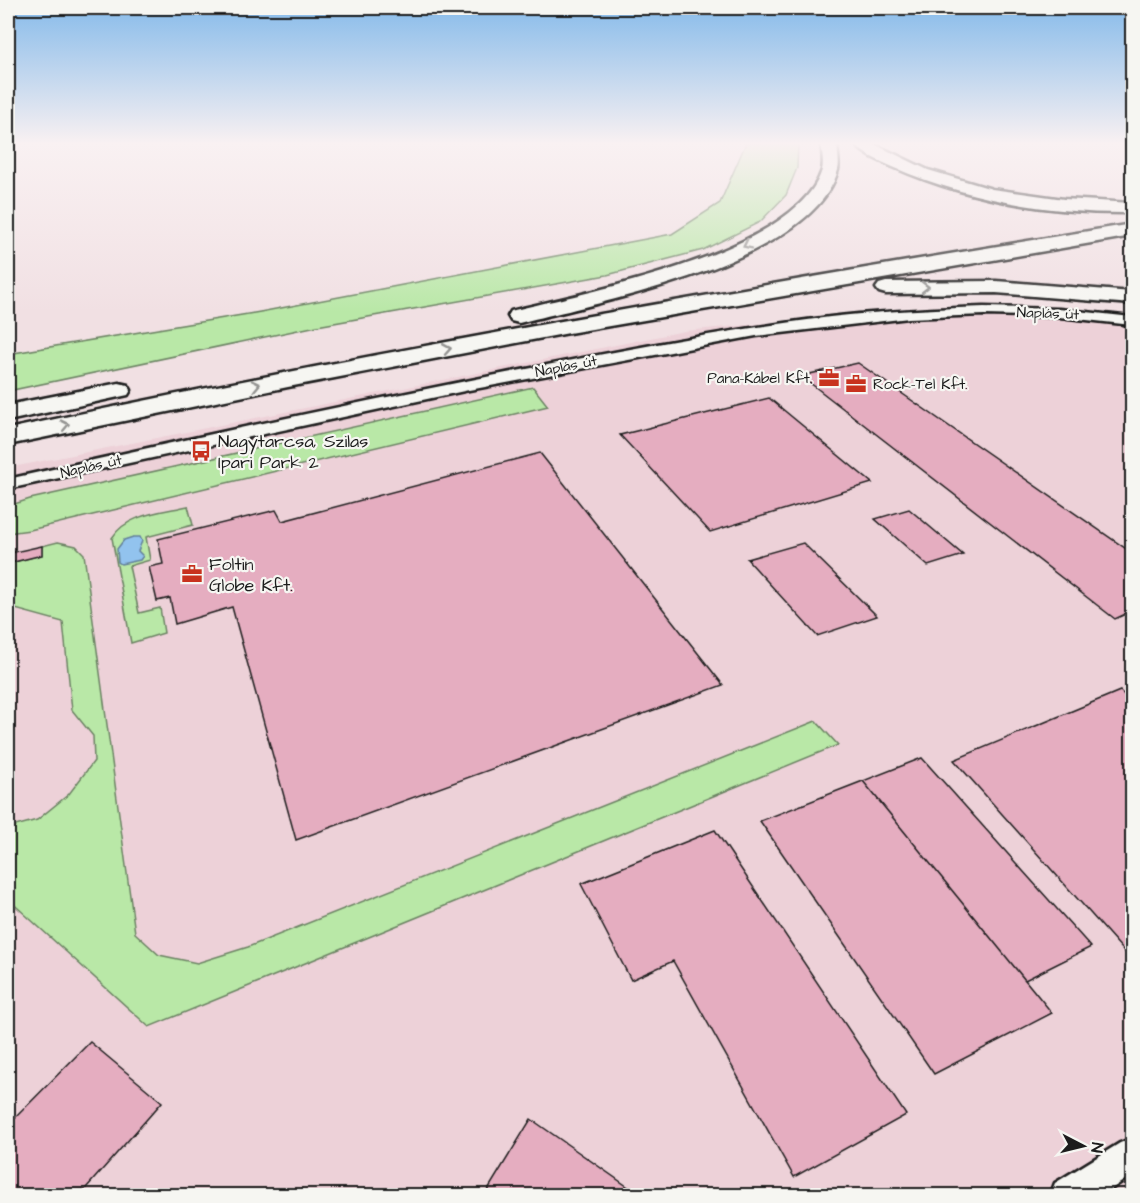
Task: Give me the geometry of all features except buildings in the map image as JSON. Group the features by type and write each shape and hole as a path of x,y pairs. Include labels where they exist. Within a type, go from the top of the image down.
{"highway":[{"path":"507,320 547,307 669,278 708,264 770,234 803,210 812,199"},
{"path":"1030,199 1071,206 1132,208"},
{"path":"8,413 313,353 1132,218"},
{"path":"8,437 305,374 691,304 1132,230"},
{"path":"691,304 855,289 942,286 1048,290 1132,298"}],"street":[{"name":"Naplás út","path":"8,484 319,415 701,340 837,321 971,311 1081,314 1132,321"},
{"path":"1068,1196 1132,1155"}],"shaded area":[{"path":"947,306 1065,307 1132,316 1132,1195 8,1196 8,468 685,331"}],"green space":[{"path":"722,199 782,199 760,222 703,250 607,275 317,326 8,391 8,354 260,312 672,234 720,203"},
{"path":"533,387 548,406 30,530 8,533 8,506 30,499"},
{"path":"188,506 193,525 146,537 150,560 129,566 139,613 160,608 164,633 131,643 112,538 118,530 135,519"},
{"path":"58,542 76,546 84,554 135,933 159,955 197,963 248,947 816,721 838,745 149,1027 8,899 8,828 37,820 69,794 94,761 93,736 72,710 63,622 8,607 8,554 10,553 10,563 42,555 42,546"}],"water":[{"path":"140,537 142,541 138,551 143,556 140,560 121,564 118,562 117,549 124,540"}],"place":[{"name":"Pana-Kábel Kft.","path":"829,378"},
{"name":"Rock-Tel Kft.","path":"856,384"},
{"name":"Nagytarcsa, Szilas Ipari Park 2","path":"201,451"},
{"name":"Foltin Globe Kft.","path":"192,574"}]}
